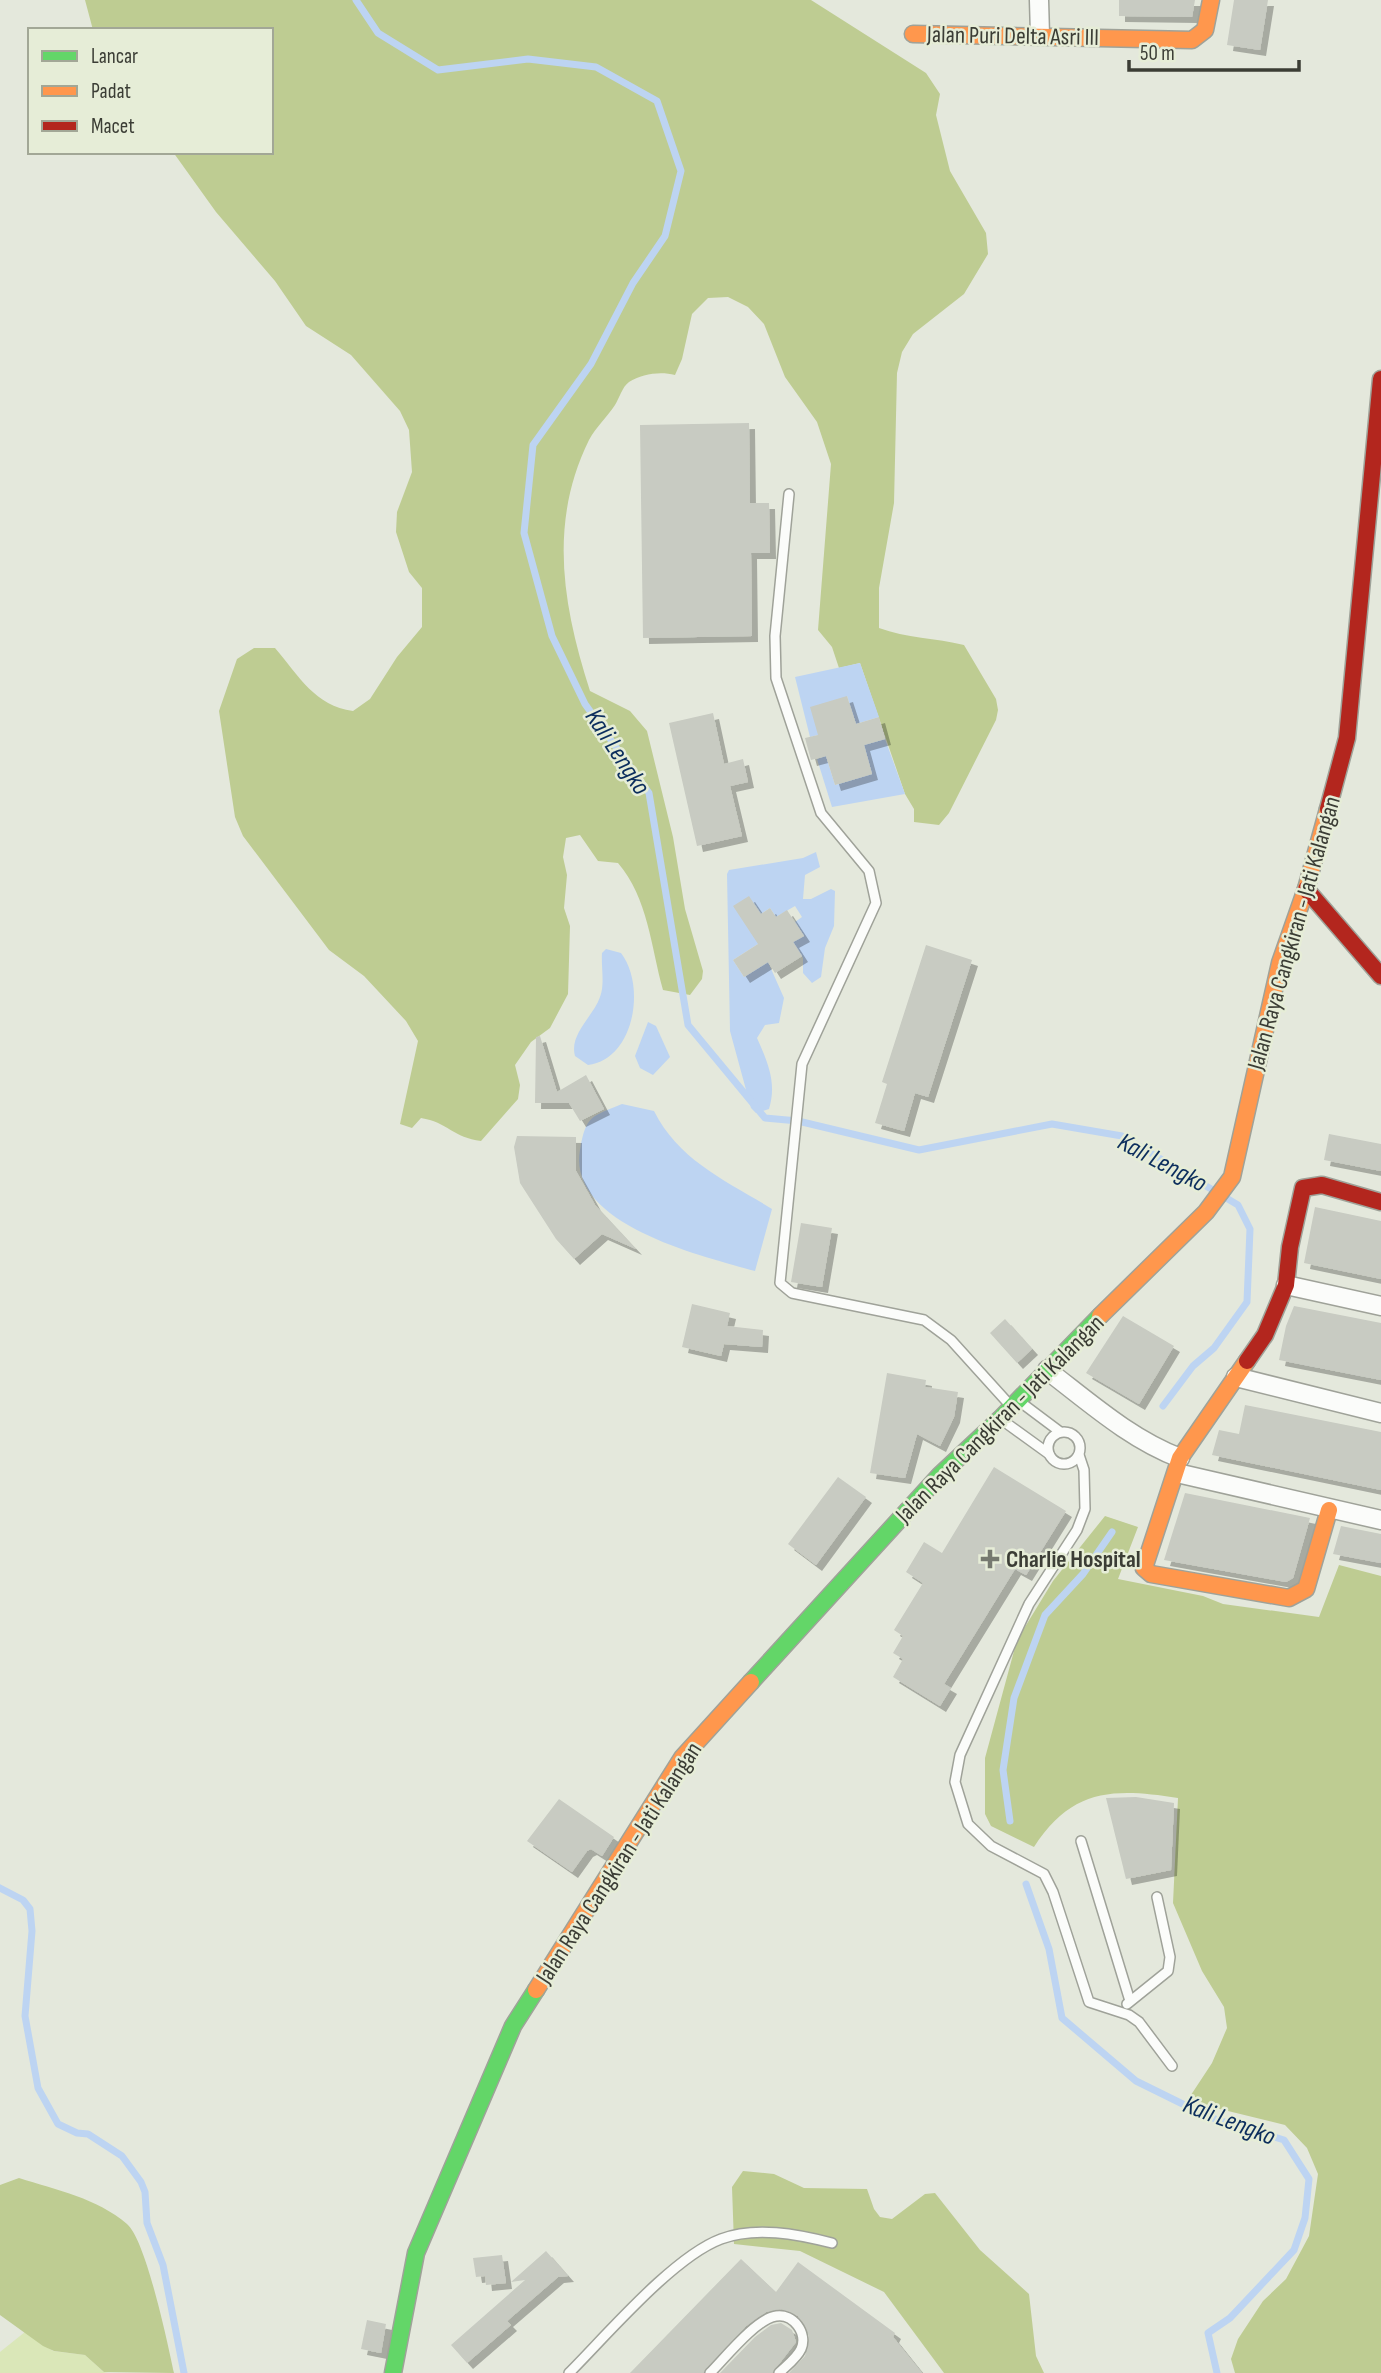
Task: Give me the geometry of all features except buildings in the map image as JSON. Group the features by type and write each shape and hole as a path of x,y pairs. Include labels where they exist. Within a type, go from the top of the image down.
{"street":[{"path":"1039,0 1040,35"},
{"name":"Jalan Puri Delta Asri III","path":"913,34 1192,40 1205,30 1211,0"},
{"name":"Jalan Raya Cangkiran - Jati Kalangan","path":"393,2373 416,2253 513,2026 682,1758 940,1475 1000,1419 1206,1212 1232,1177 1280,963 1306,889 1347,738 1381,379"},
{"path":"1306,889 1381,976"},
{"path":"1329,1510 1306,1589 1299,1595 1289,1598 1151,1574 1144,1568 1178,1466 1265,1335 1286,1285 1290,1247 1303,1188 1322,1185 1381,1202"},
{"path":"1286,1285 1381,1307"},
{"path":"1047,1370 1178,1466 1329,1510 1381,1520"},
{"path":"1236,1377 1381,1413"}],"lane":[{"path":"789,494 775,636 776,678 821,813 869,871 876,903 802,1064 780,1283 792,1293 924,1320 951,1340 1014,1403 1059,1431 1078,1439 1085,1478 1085,1509 1077,1530 1029,1604 960,1755 955,1782 968,1824 991,1846 1044,1874 1053,1892 1089,2002 1129,2015 1139,2022 1172,2066"},
{"path":"1000,1419 1049,1454 1054,1461 1062,1464 1073,1461 1079,1455"},
{"path":"1049,1454 1048,1441 1059,1431"},
{"path":"1081,1841 1130,2001"},
{"path":"1117,2012 1168,1971 1170,1957 1157,1897"},
{"path":"569,2373 683,2259 721,2238 758,2232 805,2236 832,2243"},
{"path":"710,2373 761,2322 776,2316 788,2316 800,2327 803,2340 801,2351 779,2373"}],"green space":[{"path":"85,0 811,0 926,73 940,94 936,115 950,171 986,233 988,254 964,294 913,334 902,352 897,373 894,503 879,588 879,628 964,645 996,699 996,720 949,813 939,825 914,822 914,809 905,794 860,663 839,668 832,647 818,630 831,464 817,422 785,377 764,324 748,307 728,297 708,298 692,314 682,359 675,375 651,374 629,382 592,435 576,471 564,534 567,597 590,691 630,711 647,731 673,837 685,909 703,971 702,979 690,995 663,990 647,923 628,877 618,863 598,861 580,835 566,838 563,857 567,875 564,908 570,926 568,994 550,1028 531,1042 515,1065 520,1085 518,1099 481,1141 464,1137 438,1123 421,1118 412,1128 400,1124 418,1041 406,1021 364,976 329,950 243,836 235,817 219,711 237,659 254,648 275,648 318,696 328,703 353,711 370,699 397,657 422,627 422,588 409,572 396,532 397,512 412,472 409,430 400,411 351,355 306,326 275,281 216,212 174,154 273,154 273,28 92,28"},
{"path":"1105,1516 1138,1527 1118,1579 1203,1596 1223,1604 1319,1617 1339,1565 1381,1576 1381,2373 1235,2373 1231,2359 1238,2339 1263,2301 1286,2279 1309,2236 1318,2174 1307,2148 1285,2125 1187,2101 1212,2063 1227,2028 1224,2007 1202,1971 1173,1903 1178,1798 1134,1793 1096,1797 1079,1803 1064,1813 1034,1847 991,1826 985,1814 985,1758 1017,1640 1053,1581"},
{"path":"743,2171 774,2174 804,2188 867,2189 880,2217 892,2219 925,2194 935,2193 980,2250 1029,2294 1036,2356 1044,2373 944,2373 884,2292 800,2251 734,2244 732,2187"},
{"path":"19,2178 89,2201 127,2224 142,2250 149,2271 174,2373 104,2372 85,2355 54,2351 43,2346 0,2315 0,2185"},
{"path":"25,2332 53,2351 85,2355 104,2372 109,2373 0,2373 0,2352"}],"water":[{"path":"860,663 879,717 856,724 847,696 818,735 810,737 795,677"},
{"path":"885,739 905,794 832,807 817,759 826,756 835,785 872,774 864,745"},
{"path":"816,852 820,867 805,875 803,899 811,899 831,889 835,891 834,926 825,948 821,977 812,983 803,973 803,958 793,942 804,936 795,922 802,917 795,906 776,917 770,908 761,914 758,944 733,960 744,977 768,962 784,998 779,1023 765,1025 757,1038 768,1065 772,1090 769,1109 756,1113 751,1108 730,1031 727,874 729,870 803,858"},
{"path":"606,949 621,953 629,967 633,983 632,1019 626,1035 616,1049 604,1060 588,1065 575,1056 575,1040 600,997 603,981 602,953"},
{"path":"648,1022 656,1026 670,1057 653,1075 640,1068 635,1056"},
{"path":"622,1104 654,1111 664,1128 690,1157 772,1209 755,1271 673,1246 643,1233 616,1217 595,1198 582,1176 580,1150 585,1130 597,1115"}],"waterway":[{"name":"Kali Lengko","path":"356,0 378,33 438,70 528,59 596,67 657,101 681,171 665,236 633,283 591,364 533,445 524,533 552,636 585,704 649,793 688,1025 765,1118 798,1121 919,1150 1052,1124 1122,1136 1238,1205 1250,1229 1247,1302 1214,1348 1193,1366 1163,1406"},
{"name":"Kali Lengko","path":"1010,1821 1003,1770 1014,1698 1045,1615 1083,1574 1112,1532"},
{"name":"Kali Lengko","path":"1026,1884 1049,1949 1062,2018 1136,2081 1209,2117 1284,2140 1309,2179 1305,2218 1294,2250 1230,2318 1208,2333 1217,2373"},
{"path":"0,1888 23,1900 30,1909 32,1931 25,2016 38,2088 58,2124 77,2133 88,2134 122,2156 141,2182 145,2192 147,2223 163,2265 184,2373"}],"traffic: fast":[{"path":"751,1682 940,1475 1000,1419 1100,1316"},
{"path":"393,2373 416,2253 513,2026 536,1990"}],"traffic: slow":[{"path":"913,34 1192,40 1205,30 1211,0"},
{"path":"1100,1316 1206,1212 1232,1177 1280,963 1306,889 1328,809"},
{"path":"1247,1361 1180,1458 1144,1568 1151,1574 1289,1598 1306,1589 1329,1510"},
{"path":"536,1990 682,1758 751,1682"}],"traffic: jam":[{"path":"1328,809 1347,738 1381,379"},
{"path":"1306,889 1381,976"},
{"path":"1247,1361 1265,1335 1286,1285 1290,1247 1303,1188 1322,1185 1381,1202"}],"place":[{"name":"Charlie Hospital","path":"990,1559"}]}
